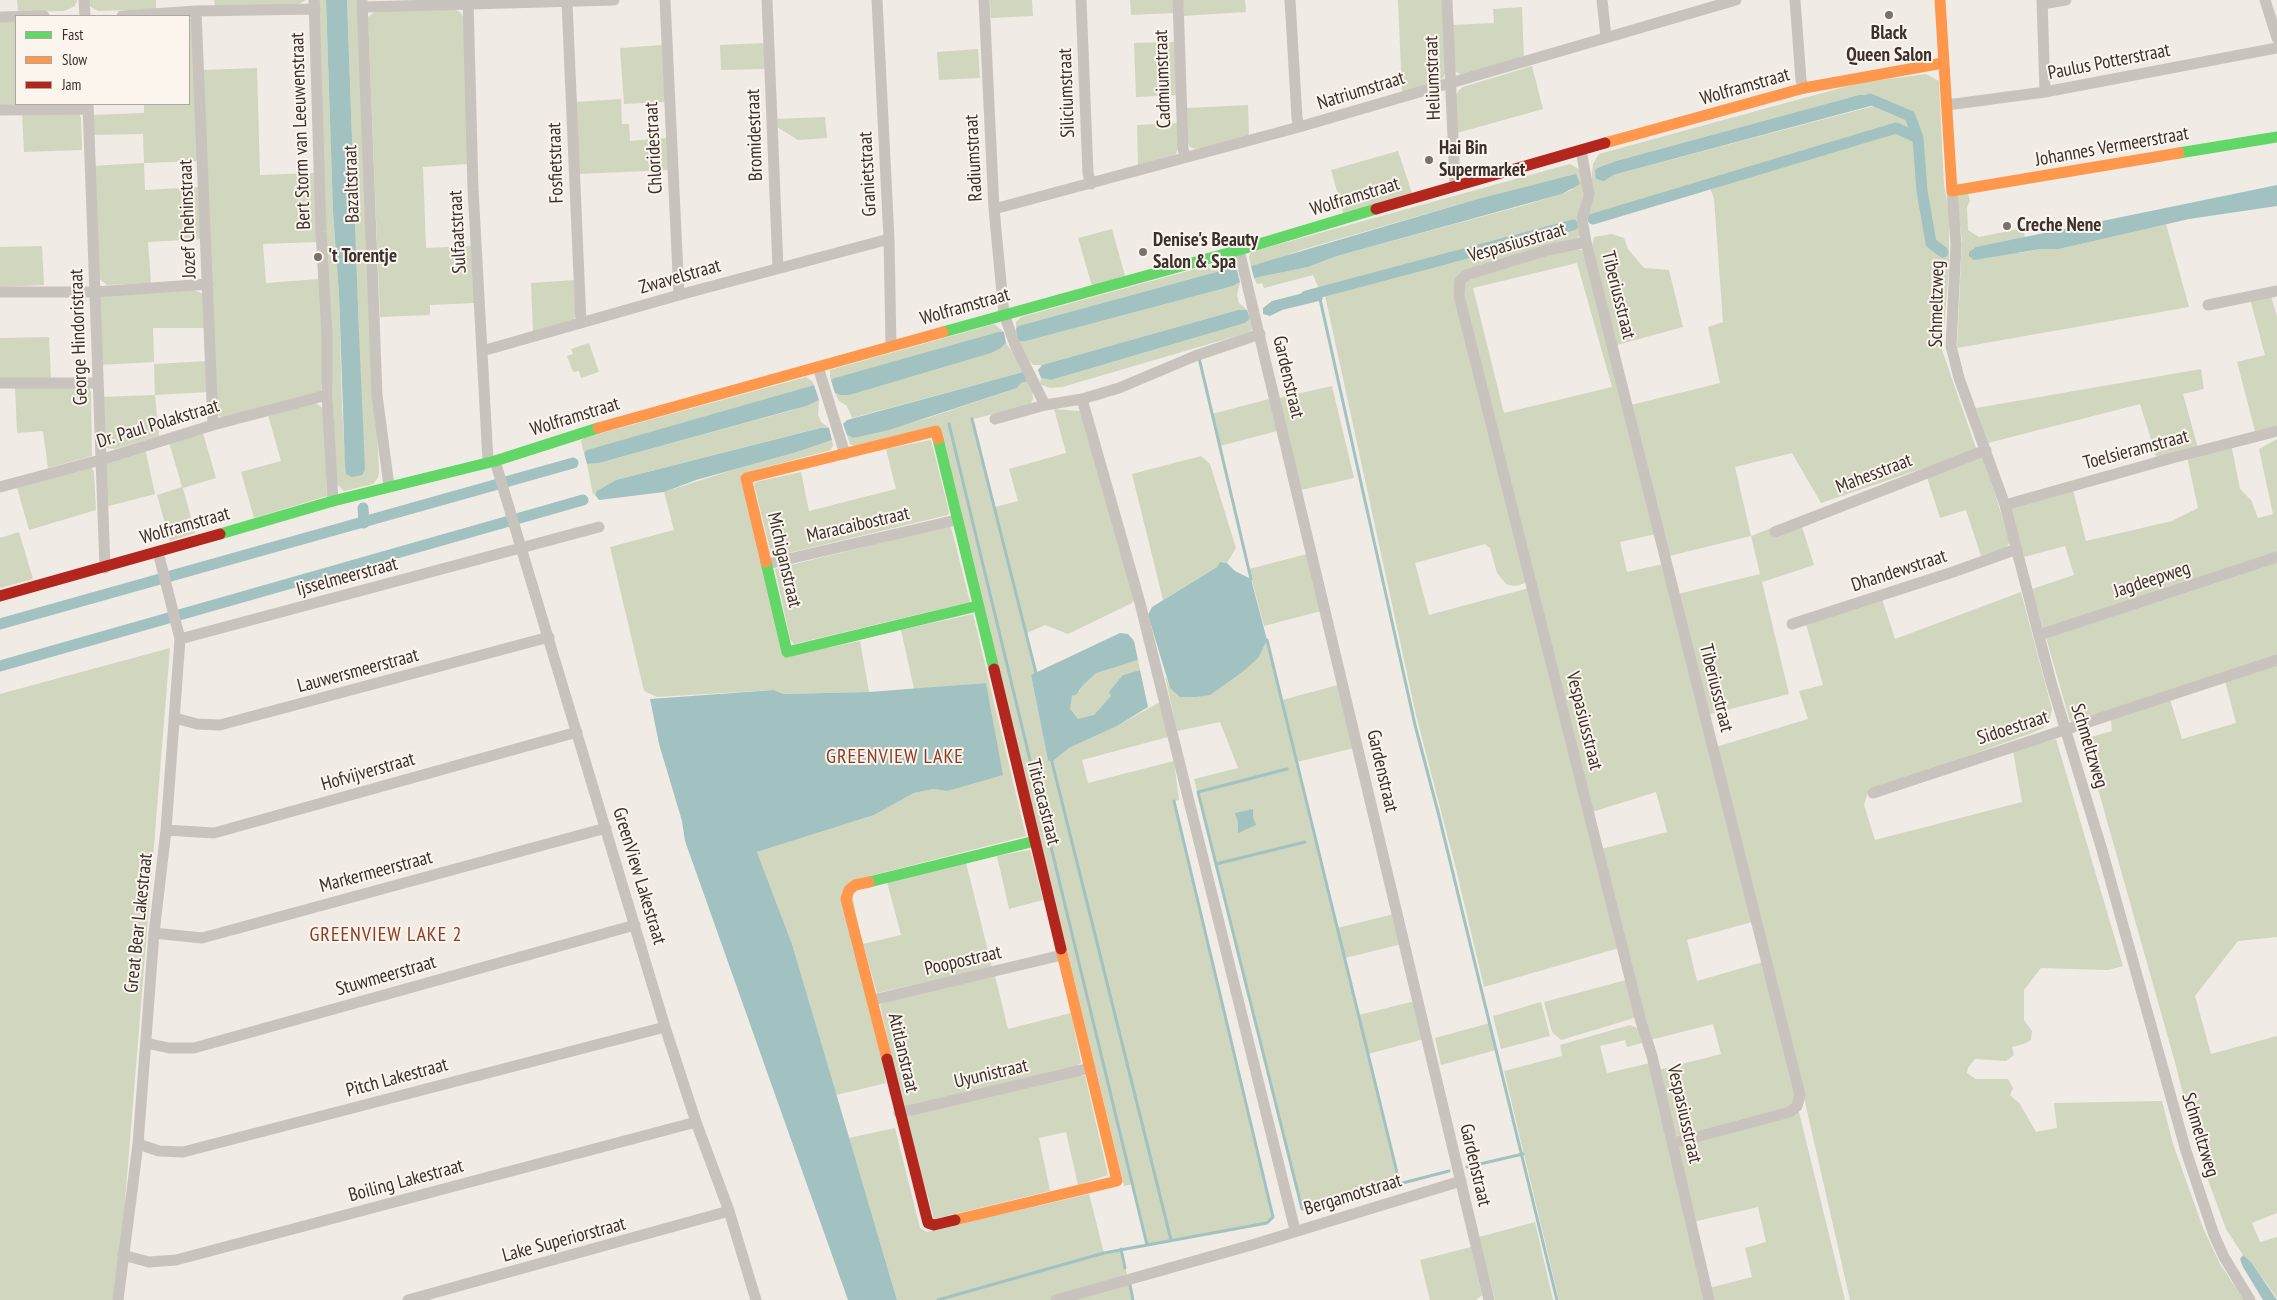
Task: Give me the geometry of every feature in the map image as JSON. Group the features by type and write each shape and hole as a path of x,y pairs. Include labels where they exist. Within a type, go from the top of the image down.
{"street":[{"path":"84,0 85,15"},
{"path":"363,3 614,0"},
{"name":"Chloridestraat","path":"665,0 679,295"},
{"name":"Bromidestraat","path":"767,0 778,268"},
{"name":"Granietstraat","path":"878,0 889,239 891,346"},
{"name":"Radiumstraat","path":"984,0 994,209 1004,314 1015,346 1029,369 1045,405"},
{"name":"Siliciumstraat","path":"1081,0 1088,173 1091,184"},
{"name":"Cadmiumstraat","path":"1178,0 1183,149 1185,158"},
{"path":"1290,0 1299,128"},
{"name":"Heliumstraat","path":"1447,0 1456,185"},
{"path":"1602,0 1606,37"},
{"name":"Natriumstraat","path":"994,209 1299,128 1606,37 1699,5 1736,0"},
{"path":"1795,0 1801,80 1804,88"},
{"path":"1940,0 1952,191"},
{"path":"2045,92 2042,2 2066,0"},
{"path":"2265,0 2277,38"},
{"name":"Sulfaatstraat","path":"468,2 482,352 493,463"},
{"name":"Fosfietstraat","path":"567,2 581,323"},
{"name":"Bazaltstraat","path":"363,3 377,395 389,486"},
{"path":"137,15 315,4"},
{"name":"Bert Storm van Leeuwenstraat","path":"315,4 321,232 327,334 327,395 334,501"},
{"name":"Jozef Chehinstraat","path":"196,11 213,425"},
{"path":"0,17 15,17"},
{"name":"Paulus Potterstraat","path":"1946,105 2045,92 2277,48"},
{"name":"Wolframstraat","path":"0,596 105,568 159,556 334,501 389,486 493,463 575,434 1239,250 1456,185 1804,88 1943,63"},
{"path":"0,110 88,106"},
{"name":"George Hindoristraat","path":"88,106 105,568"},
{"name":"Johannes Vermeerstraat","path":"1952,191 1970,190 2277,137"},
{"name":"Tiberiusstraat","path":"1581,150 1589,194 1582,220 1586,242 1800,1095 1797,1106 1790,1112 1673,1142"},
{"name":"Schmeltzweg","path":"1952,191 1956,244 1951,346 1959,378 2005,505 2039,635 2105,859 2186,1151 2214,1235 2224,1257 2250,1300"},
{"name":"Zwavelstraat","path":"482,352 679,295 889,239"},
{"name":"Vespasiusstraat","path":"1586,242 1548,250 1466,275 1460,282 1459,296 1673,1142 1709,1300"},
{"name":"Gardenstraat","path":"1239,250 1489,1300"},
{"path":"0,292 95,292 208,284"},
{"path":"2208,305 2277,291"},
{"path":"995,419 1045,405 1082,399 1119,388 1259,330"},
{"path":"818,367 844,449"},
{"path":"0,383 98,383"},
{"name":"Dr. Paul Polakstraat","path":"0,487 100,460 213,425 327,395"},
{"path":"1082,399 1140,603 1295,1230"},
{"name":"Michiganstraat","path":"936,431 844,449 746,478 787,652 977,606"},
{"name":"Titicacastraat","path":"936,431 956,520 1118,1181"},
{"name":"Toelsieramstraat","path":"2005,505 2172,458 2277,431"},
{"name":"Mahesstraat","path":"1775,532 1986,450"},
{"name":"GreenView Lakestraat","path":"493,463 522,548 665,1027 696,1122 729,1211 756,1300"},
{"name":"Maracaibostraat","path":"767,564 956,520"},
{"name":"Ijsselmeerstraat","path":"180,639 599,527"},
{"name":"Dhandewstraat","path":"1792,624 1953,572 2017,549"},
{"name":"Great Bear Lakestraat","path":"118,1300 138,1144 154,933 166,830 180,639 159,556"},
{"name":"Jagdeepweg","path":"2039,635 2277,557"},
{"name":"Lauwersmeerstraat","path":"175,718 197,724 220,725 548,637"},
{"name":"Sidoestraat","path":"1873,793 2277,660"},
{"name":"Hofvijverstraat","path":"166,830 214,833 577,732"},
{"name":"Markermeerstraat","path":"154,933 202,938 606,828"},
{"name":"Atitlanstraat","path":"1035,841 855,885 849,890 846,899 928,1223 934,1225 1118,1181"},
{"name":"Stuwmeerstraat","path":"146,1042 169,1048 194,1048 635,925"},
{"name":"Poopostraat","path":"873,1000 1062,955"},
{"name":"Pitch Lakestraat","path":"138,1144 159,1151 182,1152 665,1027"},
{"name":"Uyunistraat","path":"899,1113 1090,1068"},
{"name":"Boiling Lakestraat","path":"123,1255 149,1262 176,1260 696,1122"},
{"name":"Bergamotstraat","path":"1056,1300 1255,1244 1295,1230 1461,1181"},
{"name":"Lake Superiorstraat","path":"408,1300 729,1211"}],"green space":[{"path":"17,0 77,0 75,6 64,11 18,12"},
{"path":"84,0 156,0 156,9 98,11 87,5"},
{"path":"214,0 306,0 297,5 215,7"},
{"path":"317,0 326,0 333,212 339,295 346,474 359,333 347,0 358,0 379,473 378,478 373,484 344,491 336,483"},
{"path":"990,0 1032,0 1033,16 991,18"},
{"path":"1130,0 1174,0 1175,13 1131,15"},
{"path":"1183,0 1245,0 1246,12 1184,16"},
{"path":"1398,0 1443,0 1445,73 1442,80 1436,84 1402,93"},
{"path":"1522,7 1524,60 1463,76 1455,71 1453,25 1494,23 1493,9"},
{"path":"454,8 462,14 464,20 468,164 423,167 426,248 472,246 475,303 430,305 430,315 380,317 368,17 377,10"},
{"path":"190,18 192,21 201,161 144,163 143,134 91,135 90,115 144,113 144,105 190,105"},
{"path":"15,20 15,105 0,105 0,21"},
{"path":"1175,42 1178,95 1136,97 1134,43"},
{"path":"764,43 765,69 721,70 720,45"},
{"path":"662,45 665,102 624,104 620,48"},
{"path":"978,49 980,78 939,80 937,52"},
{"path":"1532,66 1543,109 1457,133 1456,95 1459,90 1463,87"},
{"path":"257,68 260,175 314,173 318,242 263,244 266,283 319,279 324,353 321,393 225,419 216,414 203,70"},
{"path":"1926,74 1939,81 1944,185 1949,213 1949,270 1942,350 1976,448 1974,451 1821,503 1792,453 1735,467 1751,536 1669,556 1631,405 1720,383 1708,327 1723,322 1714,199 1709,185 1589,221 1588,212 1593,164 1599,154 1859,83","holes":["1859,95 1870,95 1879,100 1874,106 1613,175 1597,168 1616,161"]},
{"path":"621,99 622,124 629,124 630,141 667,138 669,170 579,174 575,102"},
{"path":"1248,105 1249,136 1196,149 1190,147 1187,142 1186,108"},
{"path":"22,111 78,112 81,118 82,150 24,152"},
{"path":"825,117 827,138 798,140 777,127 776,119"},
{"path":"1178,123 1178,148 1176,154 1138,166 1137,125"},
{"path":"1398,151 1413,196 1344,216 1331,170"},
{"path":"144,163 145,190 199,187 202,239 148,242 151,283 107,285 97,277 91,166"},
{"path":"1570,164 1581,170 1584,186 1579,216 1573,225 1579,228 1581,233 1577,238 1458,277 1526,583 1515,586 1506,584 1497,573 1490,548 1485,544 1415,563 1429,615 1529,588 1619,948 1484,987 1416,715 1324,291 1319,289 1313,275 1264,288 1262,283 1257,284 1254,278 1308,267 1337,256 1525,205 1574,189 1474,200 1301,250 1275,260 1251,266 1249,257 1251,252"},
{"path":"1968,193 1970,201 1967,207 1968,230 1979,237 2023,228 2025,238 1972,249 2020,253 2041,249 2059,249 2166,224 2189,307 1957,348 1962,240 1957,202 1959,194"},
{"path":"1112,229 1125,276 1092,286 1078,238"},
{"path":"1612,234 1624,238 1628,249 1644,268 1669,270 1683,327 1617,345 1592,247 1594,237"},
{"path":"42,246 44,285 0,287 0,247"},
{"path":"1575,248 1584,251 1656,534 1620,542 1627,572 1663,564 1752,922 1687,940 1697,981 1763,962 1796,1093 1793,1106 1676,1135 1658,1070 1721,1054 1713,1024 1650,1040 1601,849 1667,832 1656,792 1592,812 1462,292 1463,285 1472,275","holes":["1577,263 1612,387 1504,413 1473,288"]},
{"path":"1228,260 1237,270 1231,268 1018,326 1016,329 1016,322 1021,317"},
{"path":"574,280 576,316 572,322 533,332 531,283"},
{"path":"1240,282 1237,295 1239,303 1247,310 1238,310 1042,365 1033,365 1023,352 1019,341 1026,341 1233,286"},
{"path":"192,289 203,294 206,328 153,328 154,362 99,365 99,297"},
{"path":"2271,296 2277,317 2277,426 2255,431 2237,362 2265,355 2250,299"},
{"path":"1250,319 1252,330 1247,333 1062,387 1050,388 1040,384 1041,378 1051,380 1245,323"},
{"path":"994,324 1004,332 998,332 831,380 830,377 830,370"},
{"path":"49,337 51,378 0,379 0,338"},
{"path":"589,343 599,372 581,378 579,371 573,372 567,356 573,354 571,349"},
{"path":"1006,343 1023,372 852,418 847,406 839,401 835,393 840,395 1001,348"},
{"path":"208,361 208,392 155,395 154,364"},
{"path":"2201,369 2204,389 2183,394 2198,448 2157,459 2140,404 1988,443 1976,408"},
{"path":"806,377 814,385 588,450 584,453 581,441 584,438"},
{"path":"1028,381 1032,389 1033,399 1030,405 973,419 995,507 1018,501 1009,469 1066,453 1054,409 1080,411 1084,417 1134,599 1132,603 1068,634 1045,625 1027,633 1036,673 1031,675 1048,759 1052,762 1069,748 1117,726 1160,702 1168,737 1082,760 1088,783 1174,761 1179,800 1174,801 1273,1217 1267,1223 1147,1245 1132,1184 1124,1186 940,427 854,446 850,444 847,435 853,438 925,419 1017,388 1021,383"},
{"path":"15,386 89,386 91,393 92,456 48,468 43,431 17,433"},
{"path":"1332,386 1354,478 1301,490 1279,398"},
{"path":"155,395 159,436 115,449 106,448 100,397"},
{"path":"1269,399 1277,431 1220,446 1212,414"},
{"path":"819,400 818,415 821,422 829,428 819,428 616,480 593,495 587,464 599,463 793,410"},
{"path":"316,403 324,409 327,496 254,518 241,472 281,461 268,415"},
{"path":"203,433 216,478 183,488 195,533 170,541 157,495 182,487 169,442"},
{"path":"2277,439 2277,656 2076,722 2070,721 2032,589 2074,575 2065,546 2024,557 2011,510 2013,507 2073,490 2086,541 2172,521 2198,508 2187,457 2231,444 2240,489 2251,500 2258,518 2273,514 2259,449"},
{"path":"832,440 831,450 741,474 784,657 860,641 869,692 782,694 774,690 657,697 644,691 610,547 674,530 664,492"},
{"path":"931,440 949,512 948,515 772,557 754,485 756,482 801,472 809,511 896,489 886,449"},
{"path":"145,448 155,494 105,507 103,461"},
{"path":"1201,456 1210,464 1236,548 1227,563 1220,562 1217,567 1163,600 1132,474"},
{"path":"1981,456 1984,459 2010,542 2006,548 1981,556 1966,510 1940,518 1926,474"},
{"path":"90,464 94,472 96,510 29,530 16,484"},
{"path":"1799,517 1814,565 1762,582 1789,694 1707,715 1678,594 1760,574 1751,536"},
{"path":"944,527 951,527 970,602 794,644 790,639 775,569"},
{"path":"19,532 33,579 0,588 0,538"},
{"path":"1307,554 1321,611 1264,626 1249,569"},
{"path":"2021,592 2052,709 2050,719 2043,728 2032,733 1889,784 1869,789 1864,805 1875,840 2022,802 2013,751 2056,739 2123,966 2108,970 2041,968 2024,990 2024,1020 2032,1031 2031,1040 2012,1047 2014,1055 2006,1061 1975,1059 1968,1068 1967,1073 1976,1079 2008,1079 2013,1088 2010,1095 2020,1104 2036,1132 2057,1128 2054,1103 2162,1101 2173,1144 2203,1228 2220,1264 2244,1300 1850,1300 1800,1080 1716,747 1808,719 1799,691 1823,685 1806,624 1881,596 1895,639"},
{"path":"973,614 1026,836 850,881 886,1083 836,1095 792,944 757,852 874,815 914,793 934,789 947,791 986,683 914,689 901,630"},
{"path":"1267,640 1282,700 1338,685 1354,748 1297,762 1337,928 1394,914 1402,944 1345,958 1359,1015 1415,1001 1424,1039 1368,1054 1400,1185 1302,1209 1194,779 1238,768 1220,722 1177,731 1165,676 1170,688 1259,657"},
{"path":"170,648 117,1300 0,1300 0,694"},
{"path":"1138,660 1140,670 1123,675 1112,696 1094,715 1084,719 1078,719 1073,716 1070,709 1072,696 1080,691 1081,686 1096,672"},
{"path":"2277,664 2277,937 2238,941 2195,996 2211,1054 2277,1036 2277,1213 2252,1223 2260,1242 2277,1237 2277,1298 2251,1262 2243,1255 2226,1229 2197,1150 2176,1066 2084,739 2112,731 2111,720 2170,699 2182,739 2236,723 2225,681"},
{"path":"1030,850 1043,900 1009,909 997,856"},
{"path":"966,863 992,967 877,993 863,944 901,935 887,882"},
{"path":"995,976 1008,1029 1071,1013 1081,1063 1075,1067 907,1107 903,1106 880,1005 885,1002"},
{"path":"1626,980 1635,1013 1634,1018 1561,1040 1552,1032 1544,1002"},
{"path":"1541,1002 1550,1036 1501,1049 1493,1016"},
{"path":"1490,1023 1496,1050 1441,1065 1435,1038"},
{"path":"1630,1025 1639,1029 1642,1043 1627,1047 1625,1040 1600,1046 1607,1073 1650,1063 1706,1300 1559,1300 1504,1071 1562,1056 1560,1045"},
{"path":"1079,1075 1085,1076 1108,1175 1078,1185 1066,1132 1039,1138 1050,1191 934,1219 906,1119 909,1115"},
{"path":"1796,1109 1799,1112 1845,1300 1713,1300 1709,1288 1752,1277 1745,1248 1766,1242 1758,1207 1693,1222 1677,1146"},
{"path":"895,1128 920,1228 927,1232 1089,1194 1104,1253 1121,1249 1133,1300 897,1300 849,1138"},
{"path":"1535,1222 1553,1300 1495,1300 1479,1237"},
{"path":"1471,1247 1482,1295 1476,1300 1430,1300 1420,1260"}],"water":[{"path":"326,0 347,0 365,470 362,475 352,477 346,474 345,466 339,295 333,212"},
{"path":"1859,95 1870,95 1879,100 1878,104 1613,175 1604,181 1596,179 1595,171 1597,168 1616,161"},
{"path":"1576,174 1580,184 1562,194 1337,256 1308,267 1254,278 1251,266 1474,200"},
{"path":"2277,185 2277,206 2189,219 2059,249 2041,249 1974,260 1969,256 1969,252 1976,247"},
{"path":"1231,268 1237,270 1240,282 1233,286 1026,341 1019,341 1017,337 1016,329 1018,326"},
{"path":"1319,289 1323,299 1319,301 1282,310 1270,316 1263,314 1263,308 1272,301"},
{"path":"1238,310 1247,310 1250,319 1245,323 1051,380 1041,378 1038,370 1042,365"},
{"path":"998,332 1004,332 1006,343 991,353 849,395 835,393 831,380 835,378"},
{"path":"1023,372 1028,381 1021,383 1017,388 889,430 853,438 847,435 843,424 847,420"},
{"path":"814,385 819,400 806,406 599,463 587,464 584,453 587,450"},
{"path":"820,428 829,428 832,440 797,452 696,480 664,492 599,500 595,495 597,491 616,480"},
{"path":"1220,562 1227,563 1235,571 1251,579 1267,640 1259,657 1245,670 1210,695 1180,697 1170,688 1148,615 1152,607 1217,567"},
{"path":"1120,633 1128,634 1134,641 1138,660 1096,673 1082,686 1077,694 1072,696 1070,709 1078,719 1094,715 1111,696 1109,692 1123,675 1140,670 1148,707 1117,726 1069,748 1052,762 1048,760 1031,675"},
{"path":"986,683 1003,775 947,791 934,789 914,793 874,815 757,852 792,944 897,1300 848,1300 685,841 682,821 659,744 650,699 774,690 783,694 869,692"},
{"path":"1253,809 1256,825 1238,833 1238,822 1235,813"},
{"path":"2243,1255 2251,1262 2277,1300 2263,1300 2243,1267 2240,1259"}],"waterway":[{"path":"1865,101 1870,99 1910,116 1918,138 1922,191 1931,243 1943,252"},
{"path":"1593,219 1896,128 1918,138"},
{"path":"1306,296 1573,225"},
{"path":"1320,299 1415,725 1557,1300"},
{"path":"1199,358 1251,579"},
{"path":"972,419 1036,673"},
{"path":"949,424 1147,1245"},
{"path":"0,624 573,463"},
{"path":"0,666 583,500"},
{"path":"363,508 364,523"},
{"path":"1267,640 1400,1185"},
{"path":"1052,762 1171,1240"},
{"path":"1287,769 1198,792 1302,1209 1449,1171"},
{"path":"938,1300 1104,1253 1267,1223 1273,1217 1174,801"},
{"path":"1216,864 1305,842"},
{"path":"1467,1167 1523,1154"},
{"path":"1121,1249 1125,1268"},
{"path":"1130,1285 1133,1300"}],"traffic: fast":[{"path":"2179,153 2277,137"},
{"path":"943,332 1239,250 1376,209"},
{"path":"220,534 333,501 495,461 598,428"},
{"path":"938,439 994,669"},
{"path":"766,562 787,652 977,606"},
{"path":"869,882 1035,841"}],"traffic: slow":[{"path":"1940,0 1952,191 2179,153"},
{"path":"1605,143 1804,88 1943,63"},
{"path":"598,428 943,332"},
{"path":"766,562 746,478 936,431 938,439"},
{"path":"869,882 855,885 849,890 846,899 887,1059"},
{"path":"955,1220 1117,1181 1061,949"}],"traffic: jam":[{"path":"1376,209 1605,143"},
{"path":"0,596 220,534"},
{"path":"994,669 1061,949"},
{"path":"887,1059 928,1223 934,1225 955,1220"}],"place":[{"name":"Black Queen Salon","path":"1889,15"},
{"name":"Hai Bin Supermarket","path":"1429,160"},
{"name":"Creche Nene","path":"2007,226"},
{"name":"Denise's Beauty Salon & Spa","path":"1143,252"},
{"name":"'t Torentje","path":"318,257"}],"district":[{"name":"GREENVIEW LAKE","path":"895,757"},
{"name":"GREENVIEW LAKE 2","path":"386,935"}]}
